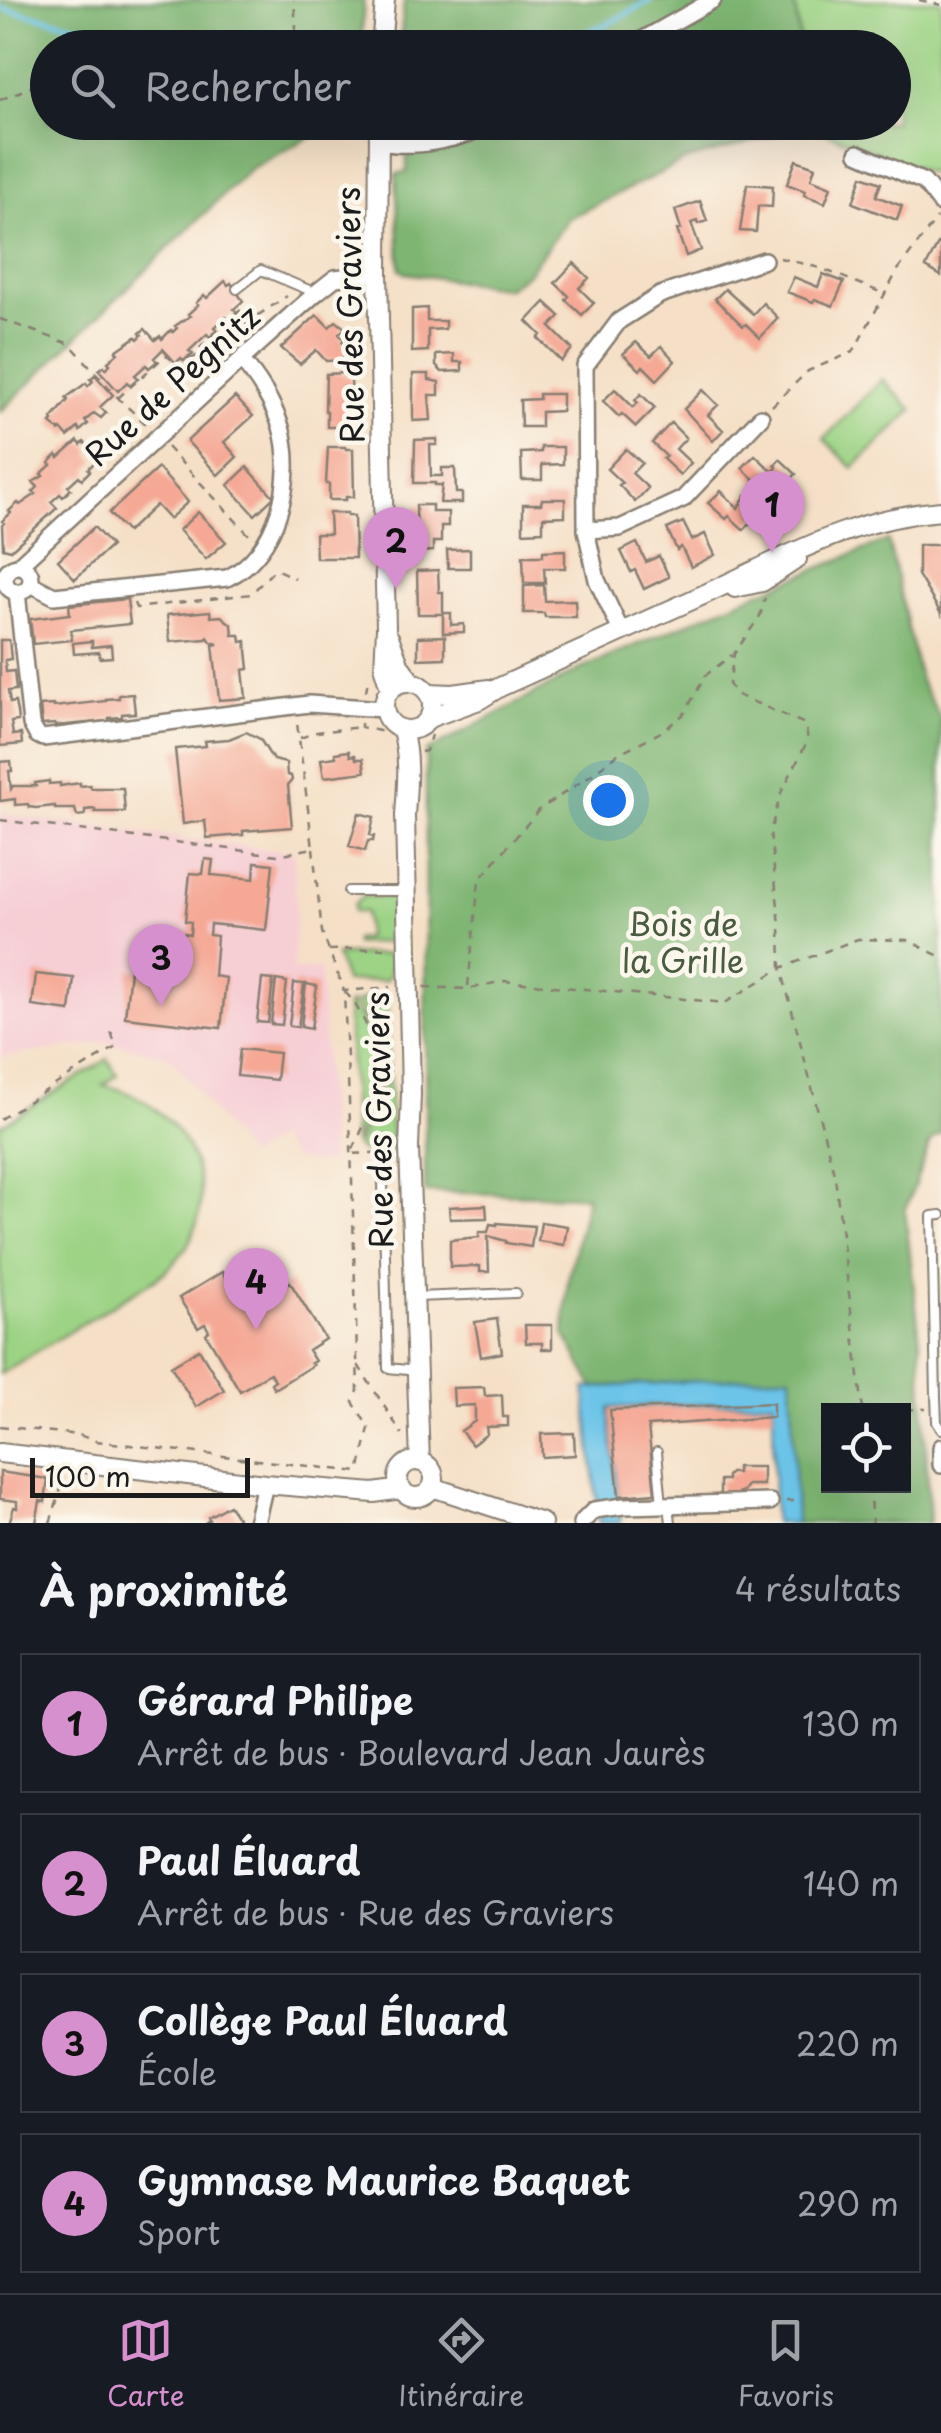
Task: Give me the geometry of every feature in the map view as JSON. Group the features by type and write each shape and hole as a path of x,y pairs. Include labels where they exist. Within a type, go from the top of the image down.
{"street":[{"path":"382,30 385,0"},
{"path":"660,30 713,0"},
{"name":"Rue des Graviers","path":"379,140 384,669 390,688"},
{"path":"388,140 393,145 440,140"},
{"path":"858,153 924,182 941,204"},
{"path":"621,631 597,580 586,530 585,366 619,321 660,295 764,260"},
{"name":"Rue de Pegnitz","path":"14,587 5,578 8,570 19,565 241,360 308,290 335,278 378,274"},
{"path":"14,587 54,596 227,578 247,566 262,548 282,508 285,458 281,428 271,404 241,360"},
{"path":"586,530 620,528 682,499 761,417"},
{"path":"425,722 432,701 429,692 411,681 390,688 384,698 386,718 393,726 412,730 802,546 857,526 941,511"},
{"path":"701,596 762,582 830,537"},
{"path":"14,587 30,572 19,565"},
{"path":"14,587 31,724 38,735 49,738 309,704 383,709"},
{"name":"Rue des Graviers","path":"386,628 393,652 411,681"},
{"path":"429,692 453,694 500,687"},
{"name":"Rue des Graviers","path":"408,777 425,722"},
{"name":"Rue des Graviers","path":"402,730 408,777 405,815 410,1148 420,1455"},
{"path":"941,1447 941,1466"},
{"path":"0,1452 265,1484 374,1493 401,1489 414,1497 425,1495 432,1488 432,1472 420,1455 404,1467 399,1477 401,1489"},
{"path":"256,1523 265,1484"},
{"path":"432,1488 542,1523"},
{"path":"580,1523 594,1510 624,1506 770,1502"}],"lane":[{"path":"237,289 261,270 308,290"},
{"path":"348,891 406,891"},
{"path":"383,1182 388,1368 417,1371"},
{"path":"941,1215 932,1216 936,1396 941,1429"},
{"path":"414,1296 516,1293"},
{"path":"657,1452 671,1523"}],"path":[{"path":"294,0 295,30"},
{"path":"919,0 941,6"},
{"path":"0,100 30,87"},
{"path":"761,417 808,372 853,352 898,270 941,213"},
{"path":"764,260 774,257 820,268 885,294"},
{"path":"180,367 308,290"},
{"path":"180,367 245,306"},
{"path":"0,319 70,344 262,548"},
{"path":"118,398 166,355 180,367"},
{"path":"467,989 478,880 539,810 619,753 661,732 684,714 706,675 734,654 760,616 766,596 762,582"},
{"path":"734,654 728,684 735,694 804,724 808,740 781,792 770,832 781,968 835,1177 862,1403"},
{"path":"0,1426 359,1472 369,1428 353,1402 358,1392 344,991 322,932 294,706"},
{"path":"298,738 361,726"},
{"path":"0,820 278,855 313,848"},
{"path":"344,991 408,986 467,989 504,980 725,1003 781,968 858,938 908,940 941,957"},
{"path":"350,940 350,950"},
{"path":"329,950 397,948"},
{"path":"344,991 394,1069 388,1072 351,1154"},
{"path":"0,1119 116,1048 110,1028"},
{"path":"351,1154 410,1148"},
{"path":"357,1364 412,1450 420,1455"},
{"path":"911,1409 937,1408"},
{"path":"50,1523 70,1461"},
{"path":"870,1493 872,1523"}],"shaded area":[{"path":"0,814 294,853 293,970 320,969 330,1163 294,1159 276,1139 249,1157 170,1057 107,1042 0,1057"}],"green space":[{"path":"0,0 364,0 362,30 30,30 30,140 305,140 250,169 0,412"},
{"path":"404,0 794,0 798,30 402,30"},
{"path":"794,0 941,0 941,176 845,140 911,140 911,30 798,30"},
{"path":"473,140 759,140 687,160 569,218 527,274 507,288 405,273 400,269 396,174 407,172 407,152"},
{"path":"882,379 913,410 853,468 824,439"},
{"name":"Bois de la Grille","path":"888,540 920,681 941,719 941,1134 931,1140 905,1211 920,1341 930,1523 796,1523 790,1376 593,1387 564,1333 568,1280 587,1196 425,1192 426,752 581,669"},
{"path":"363,896 390,897 397,903 394,942 355,944 355,939 366,938 365,912 354,912 354,904"},
{"path":"395,954 387,980 345,982 336,955"},
{"path":"363,999 387,999 389,1063 357,1003"},
{"path":"352,1003 386,1067 354,1144 347,1005"},
{"path":"108,1059 117,1075 103,1085 135,1096 162,1115 182,1139 195,1166 200,1196 196,1225 182,1253 157,1278 0,1374 0,1126"},
{"path":"389,1075 392,1149 362,1151 356,1147"}],"water":[{"path":"791,1375 796,1523 774,1523 773,1401 609,1408 621,1523 599,1523 585,1388"}],"building":[{"path":"796,160 815,167 811,179 831,187 825,203 787,184"},
{"path":"862,176 881,183 876,196 902,206 897,220 853,203"},
{"path":"747,184 773,186 772,207 758,206 756,232 740,231"},
{"path":"700,201 707,221 691,223 701,250 686,256 675,210"},
{"path":"938,244 941,245 941,276 926,267"},
{"path":"574,263 589,278 579,288 594,303 582,315 555,283"},
{"path":"823,274 844,282 833,306 787,292 794,277 818,287"},
{"path":"225,281 231,283 243,301 234,309 237,312 215,327 218,330 210,337 207,334 189,351 192,353 184,361 181,358 176,363 163,349 154,358 155,363 149,368 146,365 135,375 138,378 118,391 99,370 104,366 106,369 116,351 138,339 145,329 155,340 173,332 204,295 207,298"},
{"path":"725,289 753,314 763,303 778,318 760,338 715,299"},
{"path":"545,302 560,316 550,327 572,349 561,361 527,321"},
{"path":"427,308 427,321 445,321 445,329 428,330 428,351 412,352 412,309"},
{"path":"317,315 329,327 336,321 345,328 339,334 351,350 351,357 326,361 316,350 300,364 281,348"},
{"path":"636,342 651,356 661,346 675,361 657,380 623,354"},
{"path":"454,354 454,362 462,362 462,371 442,372 436,366 436,355"},
{"path":"326,374 351,376 352,424 327,427"},
{"path":"413,374 429,374 429,380 439,382 439,395 429,395 431,420 413,421"},
{"path":"95,375 113,395 100,407 106,413 101,418 94,413 85,421 88,424 68,437 51,423 52,419 66,398 86,383 88,386"},
{"path":"615,389 633,407 641,394 655,408 636,427 603,401"},
{"path":"703,390 718,405 708,415 723,430 713,441 684,409"},
{"path":"539,394 562,394 562,411 541,412 541,427 521,427 520,400 539,399"},
{"path":"235,397 253,416 224,442 237,457 218,475 187,441"},
{"path":"671,423 686,438 676,449 691,463 680,475 652,443"},
{"path":"437,439 437,445 430,445 431,476 442,476 442,468 455,468 456,493 462,493 462,503 440,503 442,485 414,483 415,440"},
{"path":"78,441 92,450 89,453 96,461 90,471 68,486 71,489 63,497 60,494 51,502 57,508 11,550 3,548 2,521 9,511 36,494 33,492 38,487 33,482 43,476 57,455 59,458"},
{"path":"328,447 353,449 354,497 329,500"},
{"path":"541,447 563,447 563,464 542,465 542,480 522,480 521,453 541,452"},
{"path":"626,449 642,463 632,473 648,488 635,502 607,469"},
{"path":"755,455 773,472 780,459 796,474 777,494 742,468"},
{"path":"247,467 274,497 255,515 228,485"},
{"path":"158,468 188,502 169,519 156,505 127,532 109,513"},
{"path":"721,491 738,508 746,495 762,510 744,530 708,503"},
{"path":"542,499 565,499 565,516 543,517 543,531 523,532 523,504 541,504"},
{"path":"416,505 432,505 432,512 448,512 448,526 441,526 441,542 433,542 433,551 417,552"},
{"path":"198,512 226,542 206,559 179,530"},
{"path":"329,513 354,516 355,558 316,558 315,534 330,534"},
{"path":"683,522 692,540 705,534 715,555 691,567 667,529"},
{"path":"94,527 111,546 75,579 58,560"},
{"path":"637,543 646,562 659,556 669,577 644,589 621,551"},
{"path":"918,545 941,545 941,614 918,575"},
{"path":"470,549 470,568 448,568 447,550"},
{"path":"565,550 565,568 544,568 545,583 524,583 523,556"},
{"path":"438,570 443,613 451,613 451,625 464,624 464,632 443,633 443,614 418,614 417,571"},
{"path":"544,585 545,601 575,600 576,617 524,613 524,586"},
{"path":"127,599 130,624 71,630 72,640 33,644 30,619 70,614 69,605"},
{"path":"210,611 211,617 221,616 232,625 233,635 240,635 241,642 246,641 246,698 219,700 213,645 218,644 208,637 170,642 167,615"},
{"path":"445,636 445,658 418,659 418,637"},
{"path":"0,640 9,640 11,659 5,660 6,672 14,671 16,690 8,691 10,703 15,702 18,721 11,722 13,735 21,734 22,744 0,746"},
{"path":"92,641 92,647 111,645 112,657 100,658 99,652 74,654 73,643"},
{"path":"133,694 135,713 109,721 42,725 40,706 106,701"},
{"path":"246,732 260,739 273,760 286,763 287,775 292,780 288,785 292,827 207,838 205,821 183,824 175,749 206,746 205,741 229,739"},
{"path":"349,751 350,756 363,759 365,772 324,777 321,759"},
{"path":"11,761 11,789 49,781 60,786 80,783 91,788 123,788 125,812 95,809 77,816 75,809 15,805 15,799 0,801 0,762"},
{"path":"359,813 374,817 370,835 374,836 373,841 368,841 365,851 349,846"},
{"path":"205,859 213,860 211,875 254,879 255,862 273,864 266,930 210,924 209,935 217,936 214,976 226,978 221,1028 125,1017 130,970 178,975 183,933 190,934 191,922 185,921 190,873 203,874"},
{"path":"36,974 74,978 70,1011 32,1006"},
{"path":"262,979 273,980 268,1023 257,1022"},
{"path":"276,980 287,982 282,1025 271,1024"},
{"path":"294,983 304,984 298,1027 289,1026"},
{"path":"306,984 317,986 311,1029 301,1027"},
{"path":"240,1049 279,1053 276,1080 237,1076"},
{"path":"486,1205 487,1218 450,1219 449,1207"},
{"path":"541,1222 567,1226 564,1245 538,1241"},
{"path":"490,1224 534,1226 531,1247 488,1236 489,1272 480,1272 480,1266 450,1267 450,1240 479,1237 479,1232 488,1232"},
{"path":"222,1272 240,1301 244,1298 249,1307 259,1301 251,1294 253,1286 261,1286 264,1298 290,1282 325,1339 308,1350 315,1361 313,1365 274,1389 271,1383 275,1380 270,1373 240,1391 206,1334 209,1331 205,1324 198,1328 179,1298"},
{"path":"497,1319 502,1353 481,1357 475,1322"},
{"path":"525,1325 552,1325 552,1349 542,1349 542,1343 526,1343"},
{"path":"199,1349 224,1390 196,1407 171,1366"},
{"path":"484,1387 485,1396 502,1395 503,1417 508,1417 508,1426 486,1427 487,1434 472,1445 461,1431 475,1421 475,1405 454,1406 453,1388"},
{"path":"773,1403 773,1417 648,1426 655,1493 619,1496 610,1410"},
{"path":"574,1433 575,1455 542,1457 541,1434"},
{"path":"737,1467 763,1467 763,1485 747,1485 737,1498 720,1498 720,1480 737,1473"},
{"path":"0,1472 48,1479 45,1502 40,1501 36,1523 9,1523 17,1501 0,1499"},
{"path":"229,1505 241,1523 205,1523 208,1517"}],"waterway":[{"path":"591,30 651,0"},
{"path":"0,8 97,30"}],"place":[{"name":"Gérard Philipe","path":"772,553"},
{"name":"Paul Éluard","path":"396,589"},
{"name":"Collège Paul Éluard","path":"161,1006"},
{"name":"Gymnase Maurice Baquet","path":"256,1330"}]}
